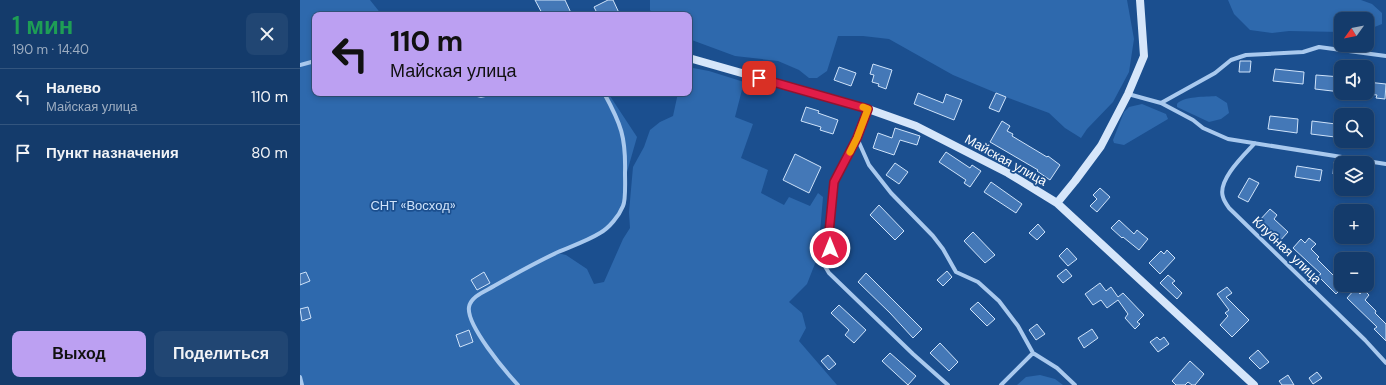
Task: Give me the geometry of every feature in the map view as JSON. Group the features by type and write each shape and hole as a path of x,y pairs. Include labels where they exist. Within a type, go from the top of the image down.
{"street":[{"path":"1057,203 1101,146 1128,94 1144,56 1140,0"},
{"path":"1161,103 1215,73 1231,60 1246,55 1303,52 1319,47 1386,56"},
{"name":"Майская улица","path":"692,59 868,109 916,126 1008,173 1057,203 1254,385"},
{"path":"300,65 312,62"},
{"path":"1128,94 1161,103 1192,120 1203,128 1228,139 1386,164"},
{"path":"518,385 492,355 478,333 470,318 469,306 475,297 503,281 556,253 600,233 614,221 624,206 626,150 623,132 616,113 606,96"},
{"path":"868,109 857,138 834,182 829,233 830,248 823,263 829,273 913,354 948,385"},
{"path":"857,138 870,165 890,193 933,236 943,249 956,272 978,282 999,301 1018,326 1033,353 1057,368 1075,385"},
{"name":"Клубная улица","path":"1255,143 1241,158 1227,177 1223,188 1222,197 1229,208 1365,340 1386,363"},
{"path":"1001,385 1033,353"},
{"path":"300,377 302,385"}],"green space":[{"name":"СНТ «Восход»","path":"300,0 370,0 380,12 312,12 312,96 610,96 637,137 625,179 624,206 614,221 600,233 557,253 566,255 587,269 594,284 604,282 623,239 630,228 629,212 633,167 644,147 650,130 660,122 673,116 677,96 692,96 693,68 709,71 744,82 735,117 753,124 741,158 768,170 761,193 784,205 789,197 810,206 818,193 823,197 818,256 807,284 789,302 802,313 806,328 799,341 837,385 302,385 300,377"},
{"path":"650,0 1127,0 1134,39 1129,72 1113,102 1087,129 1081,138 1065,128 1049,113 953,75 889,39 863,36 838,36 827,71 817,78 809,78 799,70 778,61 735,56 692,40 692,12 652,12 650,10"},
{"path":"1228,0 1361,0 1372,4 1382,13 1382,24 1374,27 1374,12 1334,12 1334,32 1289,31 1272,33 1250,30 1234,14"},
{"path":"1216,96 1227,103 1229,113 1221,119 1209,122 1177,107 1177,104 1180,101 1195,97"},
{"path":"1142,104 1166,114 1168,119 1124,145 1114,143 1113,140 1124,112 1129,107"},
{"path":"1040,375 1055,379 1063,385 1017,385 1026,377"}],"building":[{"path":"535,0 565,0 571,12 541,12"},
{"path":"608,0 613,0 619,12 596,12 594,7"},
{"path":"1240,61 1251,61 1250,72 1239,72"},
{"path":"873,64 892,70 886,89 878,86 879,84 872,82 874,75 870,74"},
{"path":"839,67 856,73 851,86 834,80"},
{"path":"1275,69 1304,72 1303,84 1273,81"},
{"path":"1316,75 1334,76 1334,91 1315,89"},
{"path":"1374,83 1386,84 1385,99 1376,98 1377,95 1374,95"},
{"path":"918,93 943,103 946,94 962,100 954,120 914,104"},
{"path":"996,93 1006,97 999,112 989,108"},
{"path":"806,107 838,120 833,134 820,130 821,127 801,121"},
{"path":"1270,116 1298,119 1297,133 1268,129"},
{"path":"1002,121 1010,126 1007,131 1013,134 1012,136 1047,157 1048,156 1060,165 1050,180 1037,171 1038,170 990,142"},
{"path":"1312,121 1334,124 1334,137 1311,134"},
{"path":"895,128 920,136 917,145 900,140 894,155 873,148 878,133 892,138"},
{"path":"946,152 970,168 972,165 981,171 970,187 964,183 966,180 939,162"},
{"path":"795,154 821,167 809,193 783,180"},
{"path":"895,163 908,172 899,184 886,175"},
{"path":"1297,166 1322,170 1320,181 1295,177"},
{"path":"1249,178 1259,183 1248,202 1238,197"},
{"path":"991,182 1022,204 1016,213 984,192"},
{"path":"1100,188 1110,197 1097,212 1090,206 1097,199 1093,195"},
{"path":"879,205 904,231 895,240 870,215"},
{"path":"1270,209 1277,215 1274,219 1288,232 1279,242 1258,222"},
{"path":"1119,220 1134,234 1137,230 1148,239 1139,250 1111,228"},
{"path":"1038,224 1045,232 1037,240 1029,233"},
{"path":"973,232 995,255 985,263 964,241"},
{"path":"1309,238 1316,244 1311,249 1319,257 1317,259 1334,276 1334,292 1318,276 1321,274 1293,248 1301,239 1305,243"},
{"path":"1067,248 1077,259 1068,266 1059,256"},
{"path":"1167,250 1175,258 1160,274 1149,263 1161,251 1164,254"},
{"path":"1066,269 1072,276 1063,283 1057,276"},
{"path":"947,271 952,277 943,286 937,280"},
{"path":"306,272 310,281 300,285 300,274"},
{"path":"484,272 490,283 477,290 471,280"},
{"path":"866,273 922,329 913,338 858,282"},
{"path":"1168,275 1175,281 1172,283 1182,293 1177,299 1160,283"},
{"path":"1100,283 1106,291 1111,287 1118,297 1123,293 1144,315 1137,322 1140,324 1135,329 1125,318 1128,314 1118,300 1107,308 1101,300 1093,305 1085,294"},
{"path":"1227,287 1232,293 1226,297 1249,320 1232,337 1220,325 1228,316 1225,313 1229,310 1217,294"},
{"path":"1352,292 1358,292 1360,294 1362,292 1366,292 1369,295 1365,300 1386,324 1386,341 1374,329 1377,327 1347,298"},
{"path":"978,302 995,319 987,326 970,309"},
{"path":"839,305 866,330 854,343 845,335 849,330 831,313"},
{"path":"308,307 311,318 302,321 300,309"},
{"path":"1037,324 1045,334 1036,340 1029,330"},
{"path":"1092,329 1098,338 1084,348 1078,338"},
{"path":"469,330 473,342 460,347 456,335"},
{"path":"1157,337 1160,340 1164,337 1169,344 1158,352 1150,342"},
{"path":"940,343 958,362 949,371 930,353"},
{"path":"1258,350 1269,362 1260,369 1249,358"},
{"path":"890,353 916,376 908,385 882,361"},
{"path":"828,355 836,364 829,370 821,361"},
{"path":"1190,361 1204,374 1195,385 1188,382 1185,385 1176,385 1172,381"},
{"path":"1317,372 1322,378 1313,384 1309,378"},
{"path":"1288,375 1294,385 1282,385 1279,381"}],"slow traffic":[{"path":"850,152 868,109 863,107"}],"route":[{"path":"759,78 868,109 857,138 834,182 829,233 830,248"}]}
